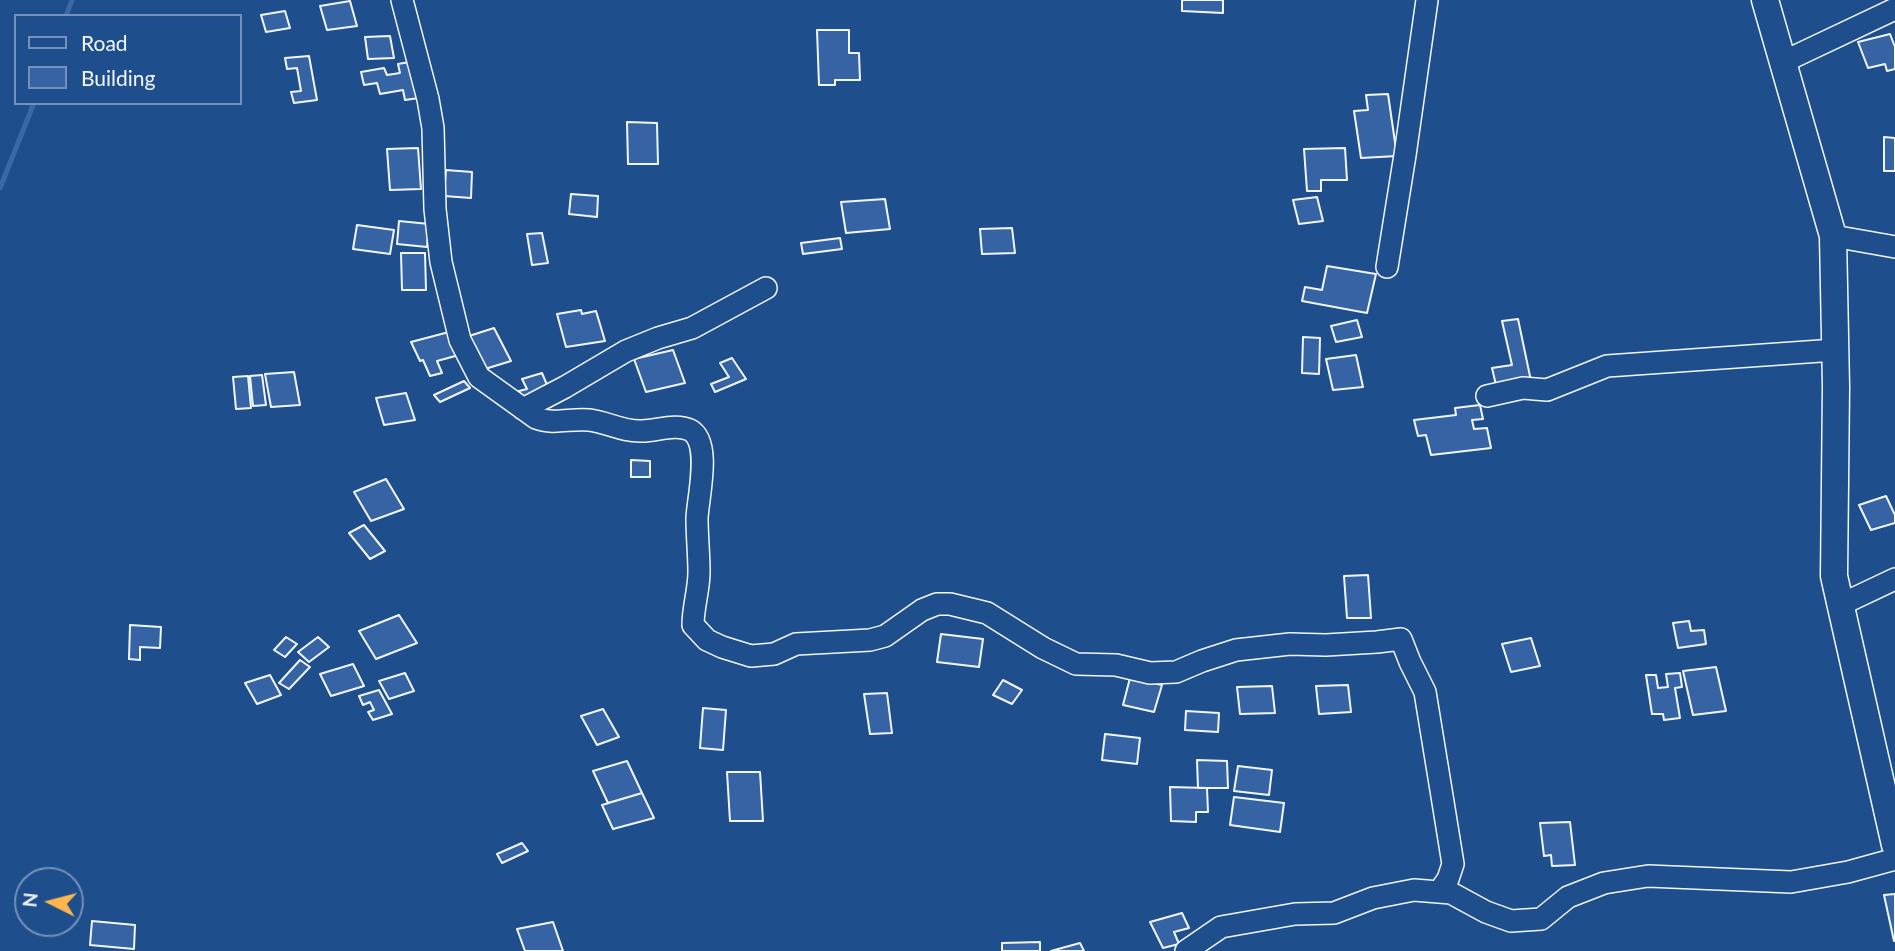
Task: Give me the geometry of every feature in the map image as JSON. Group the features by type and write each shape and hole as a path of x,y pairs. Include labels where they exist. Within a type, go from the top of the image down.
{"main road":[{"path":"1765,0 1833,236 1833,576 1895,845"}],"street":[{"path":"402,0 433,128 435,209 440,250 460,340 479,377 544,421 589,420 642,432 681,428 696,435 702,459 697,515 699,572 693,625 708,640 722,648 751,656 774,654 796,644 870,640 886,636 922,610 937,604 950,604 987,613 1043,648 1076,664 1116,665 1150,673 1176,672 1236,650 1290,644 1326,645 1401,639 1424,692 1444,807 1452,864 1448,880 1439,892"},
{"path":"1387,267 1427,0"},
{"path":"1783,62 1895,9"},
{"path":"1833,236 1895,247"},
{"path":"523,409 626,351 692,328 766,288"},
{"path":"1487,396 1523,388 1547,390 1607,366 1835,350"},
{"path":"1840,605 1895,579"},
{"path":"1186,951 1221,928 1295,914 1334,913 1373,898 1414,890 1451,893 1486,912 1511,921 1541,919 1568,897 1604,883 1648,876 1791,882 1848,872 1895,859"}],"building":[{"path":"1182,0 1223,0 1223,13 1182,11"},
{"path":"350,1 357,26 327,30 320,6"},
{"path":"285,11 290,28 266,32 261,15"},
{"path":"817,30 849,30 849,53 859,53 860,80 835,80 835,85 819,85"},
{"path":"1890,34 1895,47 1895,69 1887,71 1885,64 1868,68 1858,42"},
{"path":"390,36 394,58 368,59 365,37"},
{"path":"309,56 317,100 294,103 291,92 301,91 297,68 287,69 285,58"},
{"path":"409,62 419,98 405,100 403,90 380,94 377,83 364,85 361,72 384,68 387,75 400,73 398,64"},
{"path":"1388,94 1397,156 1361,158 1354,111 1368,110 1366,95"},
{"path":"627,122 657,123 658,164 628,164"},
{"path":"1884,137 1895,138 1895,171 1884,171"},
{"path":"418,148 421,189 390,190 387,149"},
{"path":"1345,148 1347,180 1321,180 1321,191 1307,191 1304,149"},
{"path":"446,170 472,172 471,198 444,196"},
{"path":"571,194 598,196 597,217 569,214"},
{"path":"1317,197 1323,221 1299,224 1293,200"},
{"path":"885,199 890,229 846,233 841,202"},
{"path":"399,221 429,224 427,247 397,244"},
{"path":"357,225 394,230 390,254 353,249"},
{"path":"1012,228 1015,253 982,254 980,229"},
{"path":"542,233 548,263 532,265 527,234"},
{"path":"840,238 842,249 803,254 801,243"},
{"path":"401,253 425,253 426,290 402,290"},
{"path":"1327,266 1376,274 1367,313 1302,301 1305,287 1322,290"},
{"path":"581,310 582,314 596,311 605,341 566,347 557,314"},
{"path":"1518,319 1531,381 1496,385 1492,368 1512,365 1502,321"},
{"path":"1357,320 1362,337 1336,342 1331,326"},
{"path":"494,328 511,361 485,369 469,336"},
{"path":"449,332 459,355 437,361 442,373 430,376 411,342"},
{"path":"1303,337 1320,338 1319,374 1302,373"},
{"path":"673,350 685,383 646,392 634,359"},
{"path":"1356,355 1363,387 1333,390 1326,359"},
{"path":"732,358 746,379 715,392 711,384 729,377 720,363"},
{"path":"294,372 300,405 271,407 265,374"},
{"path":"542,373 550,392 522,400 519,391 527,389 522,379"},
{"path":"262,375 266,405 253,406 250,376"},
{"path":"248,376 251,408 236,409 233,377"},
{"path":"464,381 470,388 440,402 434,395"},
{"path":"406,393 415,420 384,425 376,398"},
{"path":"1480,405 1483,419 1472,420 1474,429 1487,428 1491,448 1431,455 1426,435 1418,436 1414,420 1456,415 1455,408"},
{"path":"631,460 650,461 650,477 631,477"},
{"path":"386,479 404,509 371,521 354,492"},
{"path":"1886,496 1895,515 1895,523 1871,530 1859,505"},
{"path":"364,525 385,551 370,559 349,533"},
{"path":"1368,575 1371,618 1347,618 1344,576"},
{"path":"399,615 417,643 376,659 359,631"},
{"path":"1689,621 1691,631 1704,630 1706,644 1678,648 1673,623"},
{"path":"130,625 161,627 160,648 140,647 140,660 129,659"},
{"path":"941,634 983,639 979,667 937,662"},
{"path":"286,637 297,644 285,657 274,650"},
{"path":"318,637 329,647 309,662 298,652"},
{"path":"1531,638 1540,666 1511,672 1502,644"},
{"path":"300,660 310,667 289,689 279,683"},
{"path":"353,664 364,686 331,696 320,674"},
{"path":"1716,667 1726,711 1693,715 1683,671"},
{"path":"405,673 414,691 389,699 379,681"},
{"path":"1680,673 1682,687 1675,688 1680,718 1664,720 1663,714 1652,714 1646,675 1656,675 1658,688 1668,687 1666,674"},
{"path":"270,675 281,695 257,704 245,683"},
{"path":"1130,678 1162,685 1154,712 1123,705"},
{"path":"1003,680 1022,690 1012,704 993,695"},
{"path":"1348,685 1351,712 1319,714 1316,686"},
{"path":"1272,686 1275,713 1240,714 1237,687"},
{"path":"379,690 392,714 373,720 368,712 374,710 370,702 363,705 359,696"},
{"path":"887,693 892,733 870,734 864,694"},
{"path":"703,708 726,710 723,750 700,748"},
{"path":"603,709 619,737 597,745 581,716"},
{"path":"1186,711 1219,713 1218,732 1185,730"},
{"path":"1105,734 1140,738 1137,764 1102,760"},
{"path":"1197,760 1227,761 1228,788 1198,788"},
{"path":"627,761 642,793 608,803 593,771"},
{"path":"1238,766 1272,770 1269,795 1234,791"},
{"path":"727,772 760,772 763,821 730,821"},
{"path":"1170,787 1207,788 1208,812 1196,812 1196,822 1171,821"},
{"path":"642,793 654,818 613,829 602,805"},
{"path":"1234,797 1284,803 1280,832 1230,825"},
{"path":"1570,822 1575,865 1552,866 1551,855 1544,856 1540,823"},
{"path":"522,843 528,851 502,863 497,854"},
{"path":"1895,894 1895,941 1894,941 1884,895"},
{"path":"1182,913 1189,928 1174,932 1179,944 1163,948 1150,922"},
{"path":"92,921 135,925 134,949 90,945"},
{"path":"553,922 563,951 525,951 517,929"},
{"path":"1040,942 1040,951 1002,951 1002,943"},
{"path":"1080,943 1084,951 1051,951"}],"waterway":[{"path":"67,14 72,0"},
{"path":"0,188 33,105"}]}
